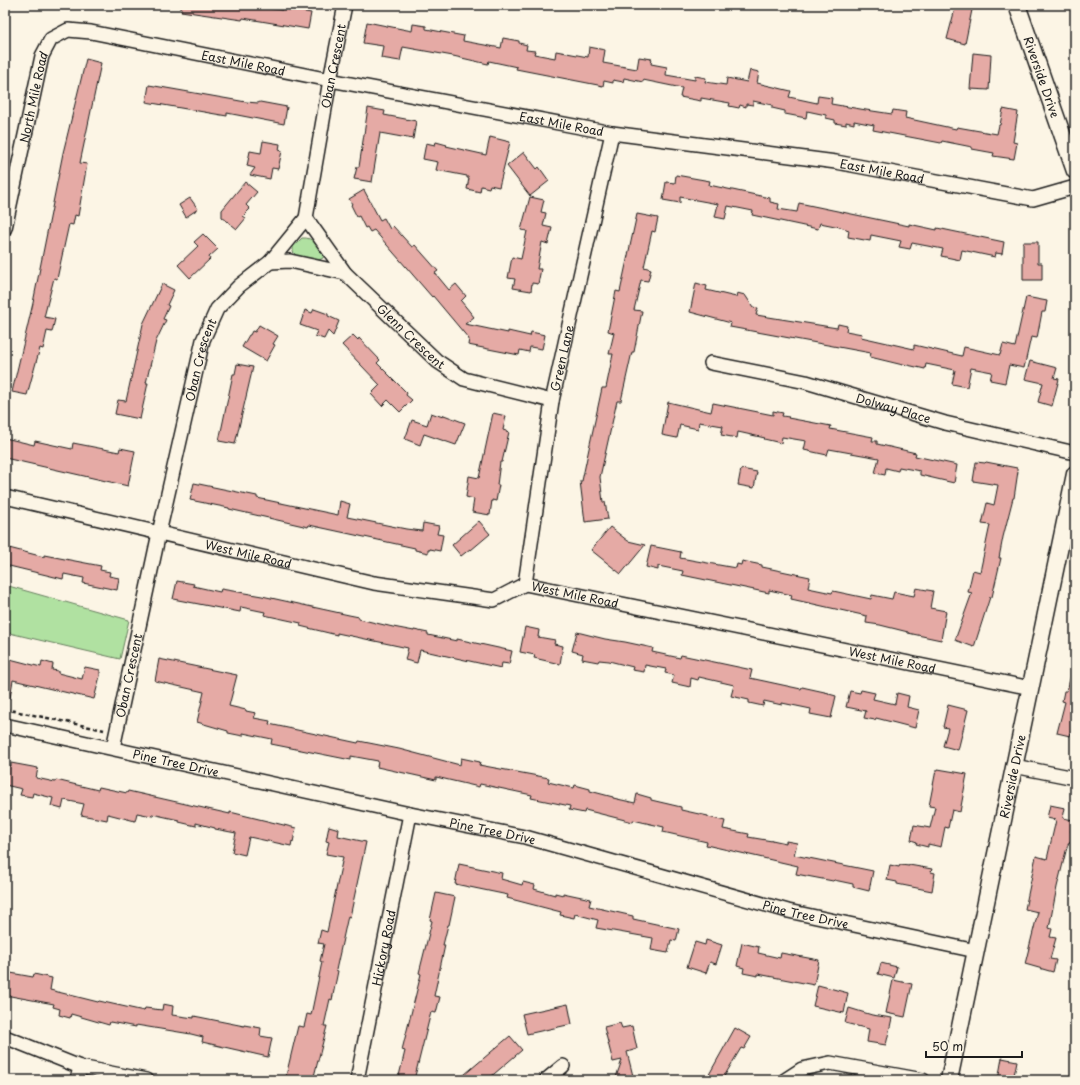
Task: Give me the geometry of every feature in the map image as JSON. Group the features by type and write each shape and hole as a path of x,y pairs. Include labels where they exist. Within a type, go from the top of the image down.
{"main road":[{"name":"Riverside Drive","path":"1017,5 1075,171"},
{"name":"Riverside Drive","path":"949,1080 1075,474"}],"street":[{"name":"Oban Crescent","path":"113,748 158,534 202,340 217,309 239,286 270,262 306,218 330,80 345,5"},
{"name":"East Mile Road","path":"51,39 68,30 91,32 330,80 612,133 836,162 1033,199 1075,186"},
{"name":"North Mile Road","path":"5,228 42,56 51,39"},
{"name":"Green Lane","path":"525,584 552,401 612,133"},
{"name":"Glenn Crescent","path":"306,218 344,274 437,361 464,379 552,401"},
{"path":"270,262 290,261 344,274"},
{"name":"Dolway Place","path":"711,363 806,382 945,422 1075,453"},
{"name":"West Mile Road","path":"5,497 158,534 374,583 494,600 525,584 1030,688"},
{"name":"Pine Tree Drive","path":"5,725 410,814 525,837 788,911 976,951"},
{"path":"1014,766 1075,778"},
{"name":"Hickory Road","path":"357,1080 410,814"},
{"path":"5,1038 79,1074 146,1080"},
{"path":"785,1080 802,1069 830,1063 923,1080"},
{"path":"546,1080 563,1066"}],"path":[{"path":"5,709 108,731"}],"green space":[{"path":"302,238 313,241 320,248 324,255 323,258 319,260 299,258 293,252 293,247"},
{"path":"5,585 129,620 120,659 5,632"}],"building":[{"path":"181,5 259,5 258,7 282,10 282,8 311,13 308,29 243,18 242,20 181,11"},
{"path":"956,5 973,5 965,44 947,39"},
{"path":"367,22 412,31 413,24 426,26 426,29 464,36 463,41 501,48 503,38 519,41 519,43 527,45 526,50 535,51 534,54 555,58 556,51 588,57 589,47 605,50 603,63 637,69 639,57 652,59 651,64 667,67 666,75 695,80 695,76 706,78 705,82 726,85 727,78 747,82 750,70 759,72 757,83 791,91 789,97 817,103 818,96 832,98 831,104 892,114 893,110 906,112 905,118 956,129 957,127 997,134 1003,109 1018,112 1013,142 1017,143 1014,159 993,156 994,153 972,149 972,147 942,141 941,143 873,130 874,125 854,121 854,124 846,122 846,125 835,123 835,120 826,118 826,115 807,111 806,118 785,114 785,111 772,108 772,105 753,101 753,105 746,104 746,107 740,105 739,108 729,106 730,103 701,98 701,101 680,97 682,88 643,80 643,82 624,78 623,82 613,80 613,83 604,81 603,86 516,69 517,67 489,61 488,64 403,47 400,61 381,58 383,46 363,43"},
{"path":"973,53 991,55 989,90 970,89"},
{"path":"86,59 101,63 80,163 87,164 78,216 75,215 73,225 69,224 57,279 54,278 44,317 55,319 52,332 47,331 43,349 40,348 27,395 12,392 33,303 63,153"},
{"path":"149,85 246,102 260,102 287,107 284,124 227,113 227,116 146,102"},
{"path":"368,108 385,111 384,115 416,121 413,139 380,133 372,182 354,179 357,167 359,167"},
{"path":"490,137 510,142 499,187 490,185 489,188 481,186 480,192 467,189 469,178 467,178 467,176 436,170 438,162 423,159 426,143 435,145 436,142 447,145 446,146 486,155"},
{"path":"263,141 280,144 279,150 282,151 278,169 272,168 270,179 250,175 255,168 247,166 250,151 261,153"},
{"path":"524,152 537,169 539,167 549,181 530,196 507,166"},
{"path":"676,175 710,181 709,185 770,198 770,202 779,204 778,209 797,212 799,203 909,226 909,224 937,230 937,228 1004,242 1002,254 996,253 995,257 962,250 960,260 941,256 943,249 912,243 910,249 899,247 901,241 871,235 870,241 848,237 849,230 840,227 820,223 818,229 752,215 753,211 728,206 725,219 715,217 718,204 680,197 680,203 663,200 666,182 675,183"},
{"path":"245,182 257,192 246,205 250,209 243,216 246,218 237,229 222,217 222,210"},
{"path":"364,190 380,220 384,218 390,229 393,226 412,247 415,245 438,271 435,273 449,290 456,284 466,296 461,301 474,317 465,324 508,333 508,331 530,336 531,332 545,335 542,349 530,347 529,352 520,350 519,355 468,345 469,339 433,296 432,297 374,230 370,232 367,227 365,228 359,216 357,217 349,199"},
{"path":"530,197 544,200 541,212 546,213 543,226 552,228 548,244 542,242 537,269 541,269 538,284 532,283 531,291 513,288 515,279 508,278 512,257 521,259 527,231 521,230"},
{"path":"190,198 198,209 186,217 179,205"},
{"path":"637,214 658,218 655,232 652,231 644,267 651,269 648,281 641,280 634,310 642,311 634,352 632,352 621,401 617,401 600,477 603,502 605,502 608,519 585,522 580,481 582,481 602,388 606,388 613,354 609,354 614,333 608,331 616,291 620,292"},
{"path":"203,234 218,249 190,278 178,265 198,246 194,242"},
{"path":"1023,242 1038,242 1038,263 1042,263 1042,280 1023,280"},
{"path":"696,283 707,286 706,290 736,297 737,293 745,295 753,307 758,308 756,315 837,328 838,324 847,326 846,331 862,334 861,337 914,349 914,345 962,356 964,347 1000,355 1003,344 1015,347 1026,297 1047,301 1045,312 1042,312 1037,338 1031,337 1024,368 1009,365 1005,383 990,380 992,372 971,368 967,387 952,384 955,370 926,364 925,369 903,365 870,357 871,353 730,327 731,323 690,312"},
{"path":"162,284 174,290 167,305 169,306 163,319 166,320 156,341 146,383 148,383 140,419 115,414 118,400 126,401 143,324"},
{"path":"314,309 328,314 328,316 339,321 333,336 328,331 324,339 315,336 317,331 300,325 305,310 312,313"},
{"path":"259,325 278,336 266,361 242,347 252,331 255,332"},
{"path":"353,335 358,340 359,338 380,360 377,363 412,400 400,412 388,400 382,406 371,394 380,385 342,345"},
{"path":"1030,361 1057,368 1054,378 1059,379 1052,406 1038,402 1043,383 1025,379"},
{"path":"237,364 253,367 235,444 219,441 233,374 235,374"},
{"path":"668,402 711,412 713,403 773,415 773,411 783,413 782,416 789,417 788,418 831,426 830,429 873,437 872,441 877,441 877,444 916,453 915,456 957,465 954,483 920,475 920,471 899,467 898,471 886,468 885,475 875,473 879,458 829,449 827,455 804,450 806,441 782,437 781,443 738,432 737,438 721,435 723,426 699,422 698,429 680,425 677,438 662,435"},
{"path":"431,413 443,417 444,415 465,423 456,445 424,434 420,445 405,439 412,420 427,425"},
{"path":"493,413 506,416 503,430 509,432 502,462 500,462 497,485 499,485 496,501 492,500 490,515 472,512 474,499 466,497 469,476 479,478"},
{"path":"5,438 34,445 35,441 72,449 73,443 119,452 120,448 135,451 128,486 5,458"},
{"path":"976,462 986,462 1017,468 1018,471 1014,498 1003,537 999,558 1001,558 992,597 990,597 974,647 955,640 972,593 968,592 973,570 980,572 990,525 982,524 987,503 994,505 998,485 973,481"},
{"path":"741,469 757,472 754,488 738,485"},
{"path":"194,483 338,515 340,501 350,504 347,517 406,529 422,531 423,523 439,526 437,534 443,535 440,551 430,549 428,550 428,553 415,550 415,548 309,525 308,527 190,500"},
{"path":"479,521 490,534 471,550 470,549 461,556 452,545"},
{"path":"610,527 628,541 645,545 621,574 591,550"},
{"path":"651,546 681,552 680,558 736,568 737,564 741,565 742,561 762,565 762,567 810,577 808,588 832,593 833,591 871,599 872,595 892,599 894,592 914,596 916,588 933,591 930,608 946,611 941,640 866,623 867,616 791,599 792,595 769,590 769,593 682,575 683,571 658,566 658,570 646,567"},
{"path":"5,547 44,557 44,555 101,566 100,570 110,572 109,576 119,578 117,590 83,583 84,578 64,574 63,579 5,565"},
{"path":"177,581 194,584 193,586 220,592 221,589 262,596 359,617 359,619 393,627 428,633 428,635 457,641 457,639 512,651 509,664 502,663 501,668 420,650 417,663 405,660 408,648 337,633 337,635 300,626 301,623 264,615 265,612 241,607 240,612 173,599"},
{"path":"525,627 539,630 538,637 555,640 554,644 563,646 560,664 534,658 535,655 520,652"},
{"path":"577,632 653,648 652,652 680,658 681,655 752,670 750,678 801,689 802,687 829,693 836,696 831,718 810,714 811,709 782,703 782,705 764,701 763,706 749,703 749,700 731,696 734,685 699,677 698,680 691,678 690,687 672,683 674,675 665,673 666,669 645,665 644,672 632,670 633,667 609,661 599,660 598,662 582,659 583,654 572,651"},
{"path":"6,658 41,667 42,661 53,664 52,670 82,679 85,667 100,670 100,676 94,699 13,680 10,698 5,698"},
{"path":"159,659 237,675 229,706 256,713 254,718 270,721 269,724 358,743 359,741 399,749 460,765 461,758 480,762 479,765 549,778 548,782 574,788 575,785 613,798 635,803 637,794 651,798 651,800 681,807 681,810 725,821 723,829 749,834 748,837 786,843 786,841 797,843 794,855 873,871 869,891 853,887 853,884 796,874 798,866 706,845 707,842 663,832 664,827 633,820 633,822 585,810 584,813 569,810 570,806 531,798 532,795 480,784 479,787 436,777 436,780 377,767 378,761 351,756 351,760 271,744 272,739 243,733 243,736 228,733 228,731 197,722 204,692 155,681"},
{"path":"1071,675 1075,676 1075,732 1071,731 1070,736 1057,733 1065,702 1062,701 1064,691 1067,691"},
{"path":"861,690 875,693 873,699 895,704 897,693 909,696 907,707 919,710 915,728 876,718 875,720 864,718 866,711 846,707 850,691 860,693"},
{"path":"948,705 968,710 958,750 943,746 948,728 943,727"},
{"path":"11,763 38,768 36,778 55,782 56,780 98,790 99,787 127,793 128,791 230,814 230,812 296,828 293,842 292,841 291,846 249,837 245,855 232,852 236,833 215,829 196,823 196,826 179,822 179,820 152,814 152,816 137,813 135,821 108,814 107,820 81,815 84,804 64,800 62,809 51,806 53,798 33,793 32,797 20,795 22,789 5,785 5,765 11,766"},
{"path":"938,769 967,774 960,812 952,810 948,828 945,827 941,847 928,844 928,847 916,844 917,842 911,840 914,825 930,828 935,807 929,806 936,770"},
{"path":"1050,805 1065,808 1063,818 1073,820 1071,842 1069,842 1066,851 1049,928 1052,929 1050,937 1056,938 1050,959 1056,960 1053,972 1025,964 1038,912 1025,909 1036,856 1047,859 1056,820 1047,818"},
{"path":"329,826 339,829 338,836 366,842 350,917 348,916 336,970 338,971 332,1000 330,999 324,1026 327,1026 313,1080 285,1080 298,1026 304,1027 307,1014 311,1015 322,962 320,961 324,944 318,943 321,930 327,932 343,857 326,854 329,842 326,841"},
{"path":"459,864 502,873 501,879 522,885 523,882 535,885 534,889 555,895 555,893 563,895 563,893 591,899 589,906 633,916 633,919 679,929 676,941 671,940 668,953 651,950 653,938 596,928 598,920 575,914 574,918 560,915 561,912 507,898 508,895 455,884"},
{"path":"890,865 899,867 900,865 909,865 932,869 931,872 935,873 932,891 897,884 897,882 887,880"},
{"path":"436,893 455,897 443,945 445,945 434,996 440,997 436,1013 431,1012 414,1080 398,1080 405,1051 402,1050 421,974 419,973 432,921 430,920"},
{"path":"706,940 722,945 716,964 710,962 706,973 687,967 695,942 705,945"},
{"path":"742,943 759,947 758,953 780,958 781,953 819,960 814,985 758,974 758,976 743,973 744,968 737,966"},
{"path":"881,963 897,967 894,978 878,974"},
{"path":"5,972 33,977 34,974 52,978 50,990 98,1002 144,1011 145,1008 162,1010 163,1004 173,1006 172,1015 194,1018 194,1016 261,1028 260,1036 272,1038 268,1057 202,1042 203,1037 191,1034 110,1022 109,1025 71,1014 70,1018 59,1015 60,1009 53,1007 54,1004 5,995"},
{"path":"893,980 912,984 905,1017 886,1013"},
{"path":"818,985 848,993 844,1013 813,1006"},
{"path":"568,1004 572,1024 527,1034 522,1014"},
{"path":"849,1008 872,1015 892,1018 886,1045 867,1042 869,1029 845,1023"},
{"path":"620,1023 622,1028 632,1026 637,1049 627,1052 634,1080 615,1080 622,1060 613,1062 604,1027"},
{"path":"735,1028 751,1037 744,1049 741,1048 722,1080 706,1080"},
{"path":"510,1036 522,1050 487,1080 458,1080"},
{"path":"1002,1058 1017,1061 1013,1080 998,1080"}]}
